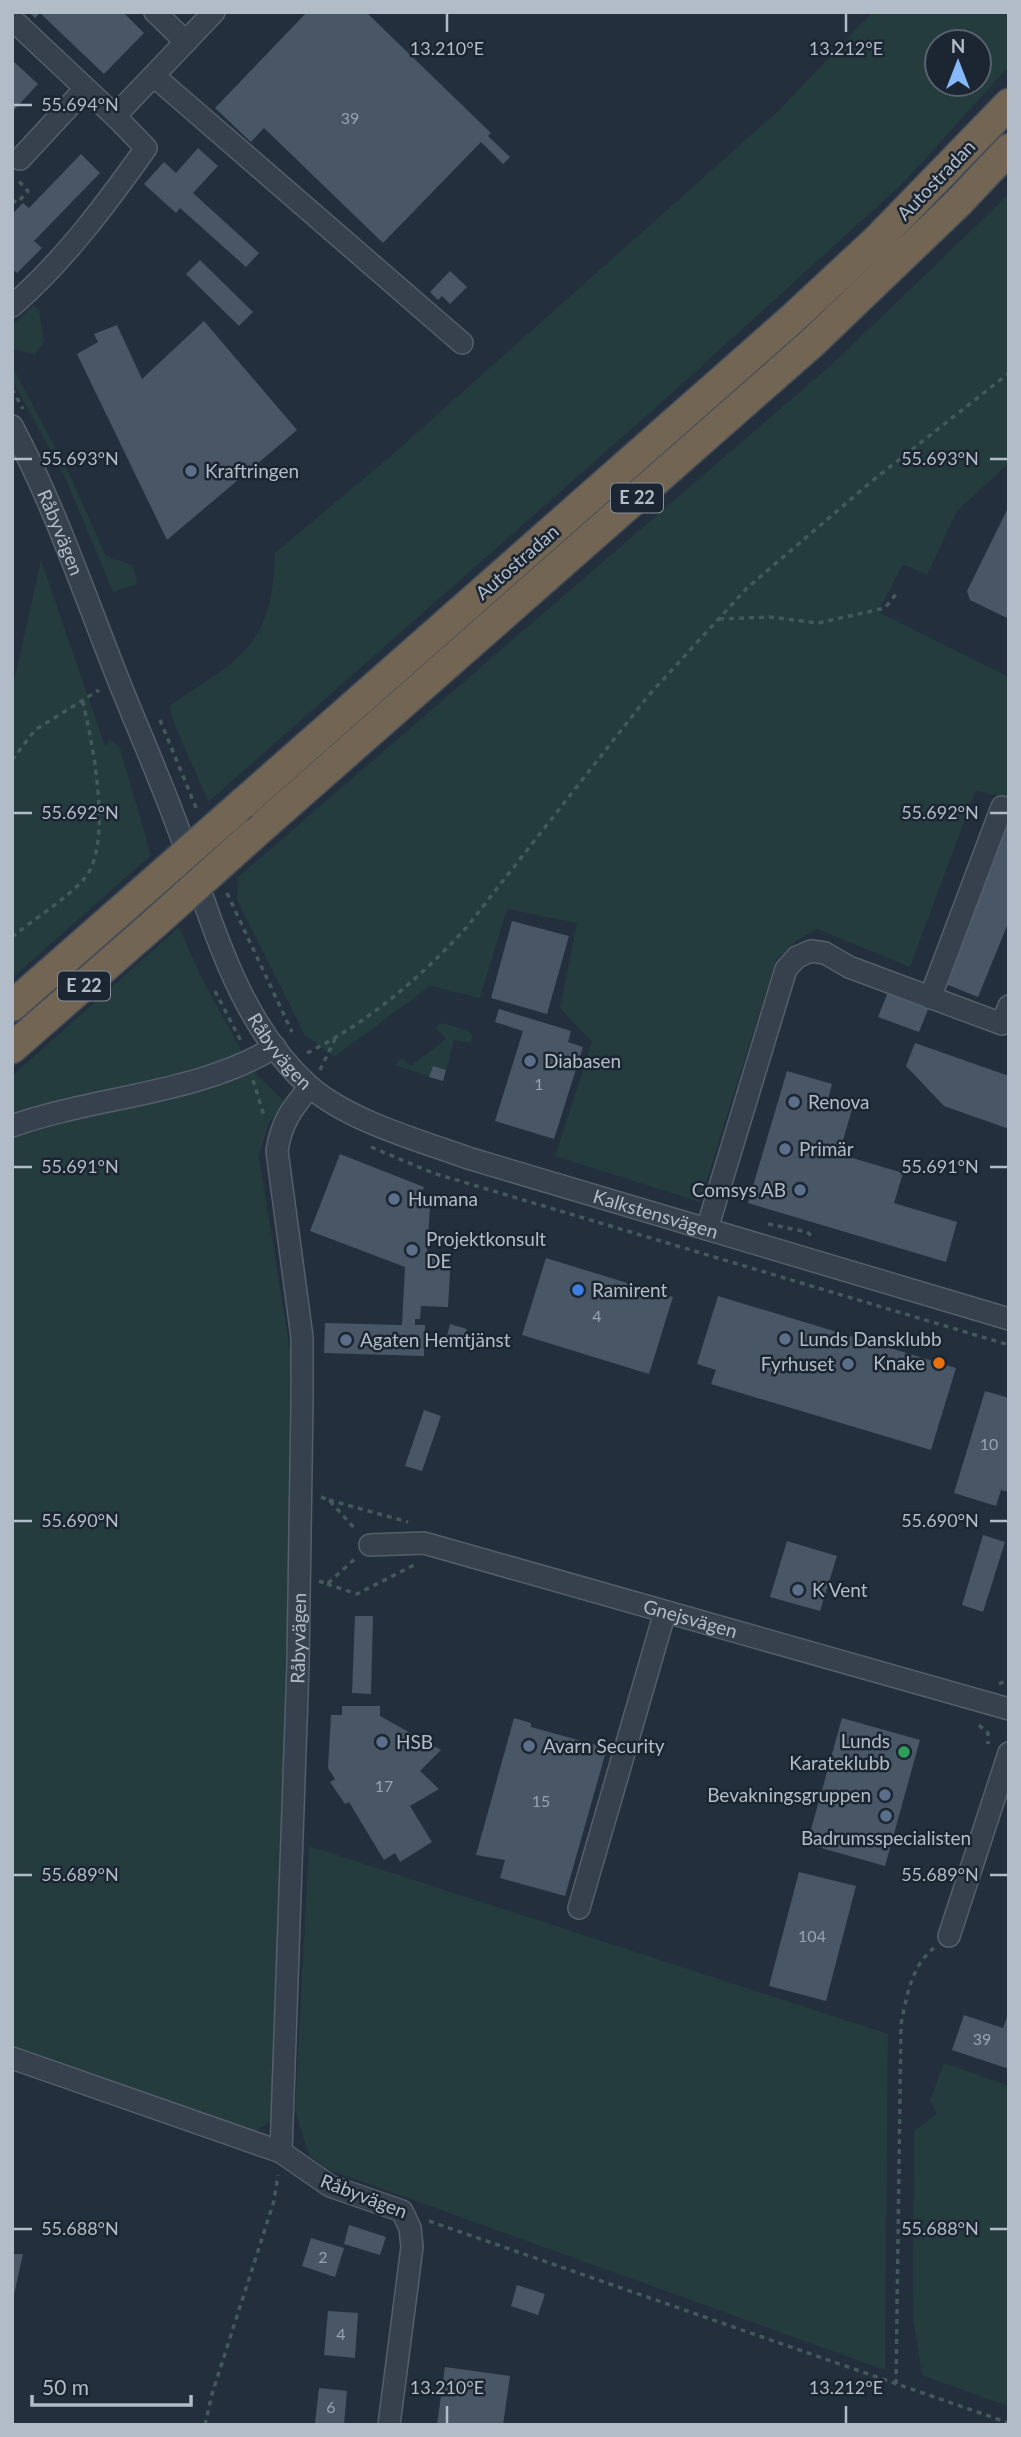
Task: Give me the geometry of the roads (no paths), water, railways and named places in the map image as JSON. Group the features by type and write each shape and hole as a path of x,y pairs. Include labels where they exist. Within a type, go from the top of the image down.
{"highway":[{"name":"Autostradan","path":"12,1006 802,310 917,200 1009,104"},
{"name":"Autostradan","path":"12,1048 813,342 959,202 1009,149"}],"street":[{"path":"155,12 186,42"},
{"path":"116,116 214,12"},
{"path":"12,19 116,116 146,148 105,204 41,278 12,306"},
{"path":"154,76 462,343"},
{"path":"16,167 85,89"},
{"name":"Råbyvägen","path":"12,426 47,496 235,981 253,1018 280,1054 310,1087 286,1116 280,1130 277,1151 302,1337 300,1576 281,2152 330,2186 402,2211 410,2228 412,2247 389,2425"},
{"path":"930,998 1002,807 1009,809"},
{"path":"707,1229 786,969 797,957 811,951 825,953 849,967 1002,1024 1009,1006"},
{"path":"12,1126 50,1113 198,1079 280,1054"},
{"name":"Kalkstensvägen","path":"310,1087 346,1109 403,1135 1009,1320"},
{"name":"Gnejsvägen","path":"370,1545 424,1543 1009,1709"},
{"path":"579,1908 664,1612"},
{"path":"949,1936 1009,1752"},
{"path":"12,2058 281,2152"}],"place":[{"name":"Kraftringen","path":"191,471"},
{"name":"Diabasen","path":"530,1061"},
{"name":"Renova","path":"794,1102"},
{"name":"Primär","path":"785,1149"},
{"name":"Comsys AB","path":"800,1190"},
{"name":"Humana","path":"394,1199"},
{"name":"Projektkonsult DE","path":"412,1250"},
{"name":"Ramirent","path":"578,1290"},
{"name":"Lunds Dansklubb","path":"785,1339"},
{"name":"Agaten Hemtjänst","path":"346,1340"},
{"name":"Knake","path":"939,1363"},
{"name":"Fyrhuset","path":"848,1364"},
{"name":"K Vent","path":"798,1590"},
{"name":"HSB","path":"382,1742"},
{"name":"Avarn Security","path":"529,1746"},
{"name":"Lunds Karateklubb","path":"904,1752"},
{"name":"Bevakningsgruppen","path":"885,1795"},
{"name":"Badrumsspecialisten","path":"886,1816"}]}
